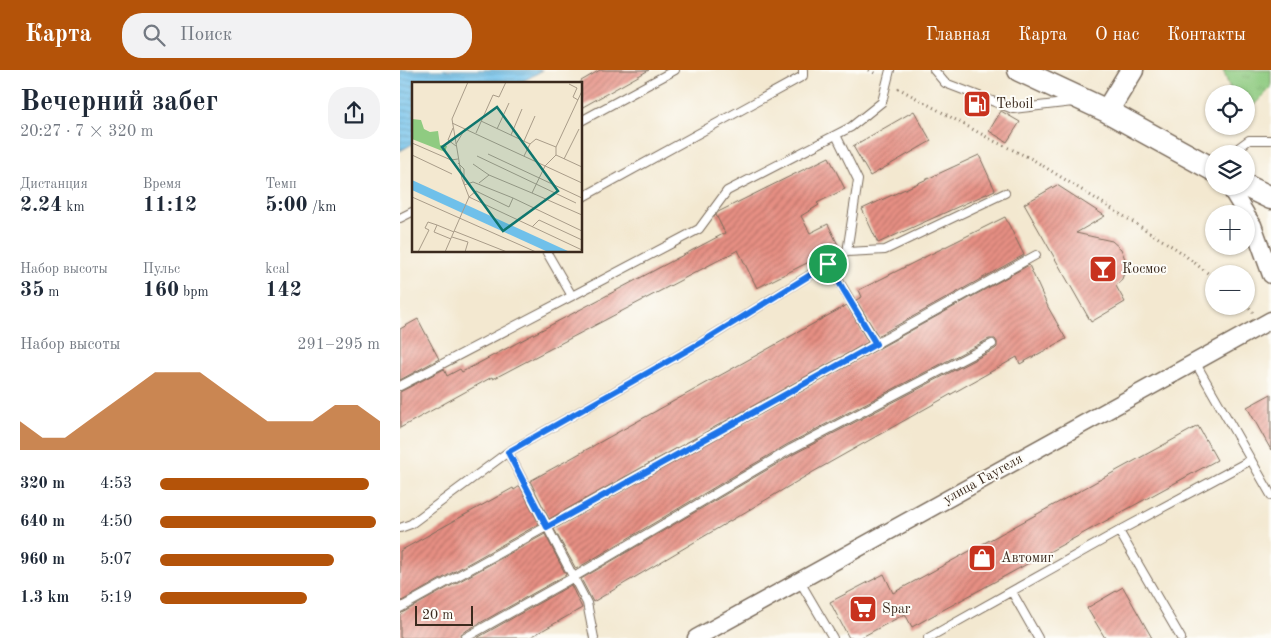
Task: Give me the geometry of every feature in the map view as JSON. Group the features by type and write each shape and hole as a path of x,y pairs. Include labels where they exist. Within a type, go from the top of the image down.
{"street":[{"path":"1019,70 1107,111 1205,163"},
{"path":"1107,111 1132,70"},
{"path":"1255,190 1271,198"},
{"path":"1255,233 1271,275"},
{"name":"улица Гаугеля","path":"696,638 1271,320"}],"lane":[{"path":"582,120 675,70"},
{"path":"582,197 803,76 802,70"},
{"path":"400,386 699,228 727,191 851,127 882,102 890,70"},
{"path":"934,70 945,83 1013,109 1084,100"},
{"path":"836,134 858,180 847,252"},
{"path":"1242,145 1249,140 1271,140"},
{"path":"400,528 410,524 508,452 702,342 847,252 885,250 1005,193"},
{"path":"400,218 412,212"},
{"path":"547,252 572,296"},
{"path":"400,608 1036,255"},
{"path":"828,264 876,344"},
{"path":"465,638 574,577 791,449 992,344"},
{"path":"1195,362 1271,495"},
{"path":"508,452 574,577 586,603 594,638"},
{"path":"928,638 1119,531 1251,460"},
{"path":"1119,531 1181,638"},
{"path":"799,580 833,638"},
{"path":"1012,592 1038,638"}],"path":[{"path":"870,70 994,141 1032,159 1178,250 1205,271"}],"green space":[{"path":"1223,70 1271,70 1271,88 1255,104 1255,85 1229,85"}],"water":[{"path":"400,70 543,70 522,82 412,82 412,144 400,151"}],"building":[{"path":"600,70 649,70 582,107 581,81"},
{"path":"914,111 931,141 870,176 853,146"},
{"path":"1001,111 1020,122 1007,142 989,131"},
{"path":"979,155 995,190 878,243 862,209"},
{"path":"829,157 845,189 817,203 819,205 801,216 810,233 828,224 839,247 757,288 738,250 493,379 492,377 400,428 400,392 444,369 447,376 460,369 462,372 725,233 716,215 718,212"},
{"path":"1057,185 1105,216 1076,233 1112,241 1121,249 1125,259 1125,270 1122,279 1116,286 1125,302 1091,322 1024,204"},
{"path":"1005,217 1024,255 878,336 856,300 862,297 859,290"},
{"path":"1029,265 1048,307 1066,339 1020,364 1017,357 813,472 593,602 581,579 794,454 995,349 997,342 995,339 989,339 788,444 576,569 554,529"},
{"path":"847,305 868,342 549,519 530,481"},
{"path":"418,319 439,359 400,380 400,329"},
{"path":"1271,394 1271,450 1247,407"},
{"path":"1198,426 1217,460 912,627 905,614 860,638 849,638 830,602 884,574 893,593"},
{"path":"520,486 539,524 400,602 400,551 513,488 514,490"},
{"path":"545,534 566,575 462,633 459,638 400,638 400,614"},
{"path":"571,585 582,608 529,638 477,638"},
{"path":"1123,587 1152,638 1105,638 1087,608"}],"place":[{"name":"Teboil","path":"977,104"},
{"name":"Космос","path":"1103,269"},
{"name":"Автомиг","path":"982,558"},
{"name":"Spar","path":"863,609"}],"route":[{"path":"828,264 876,344 547,527 508,452 702,342 828,264"}]}
